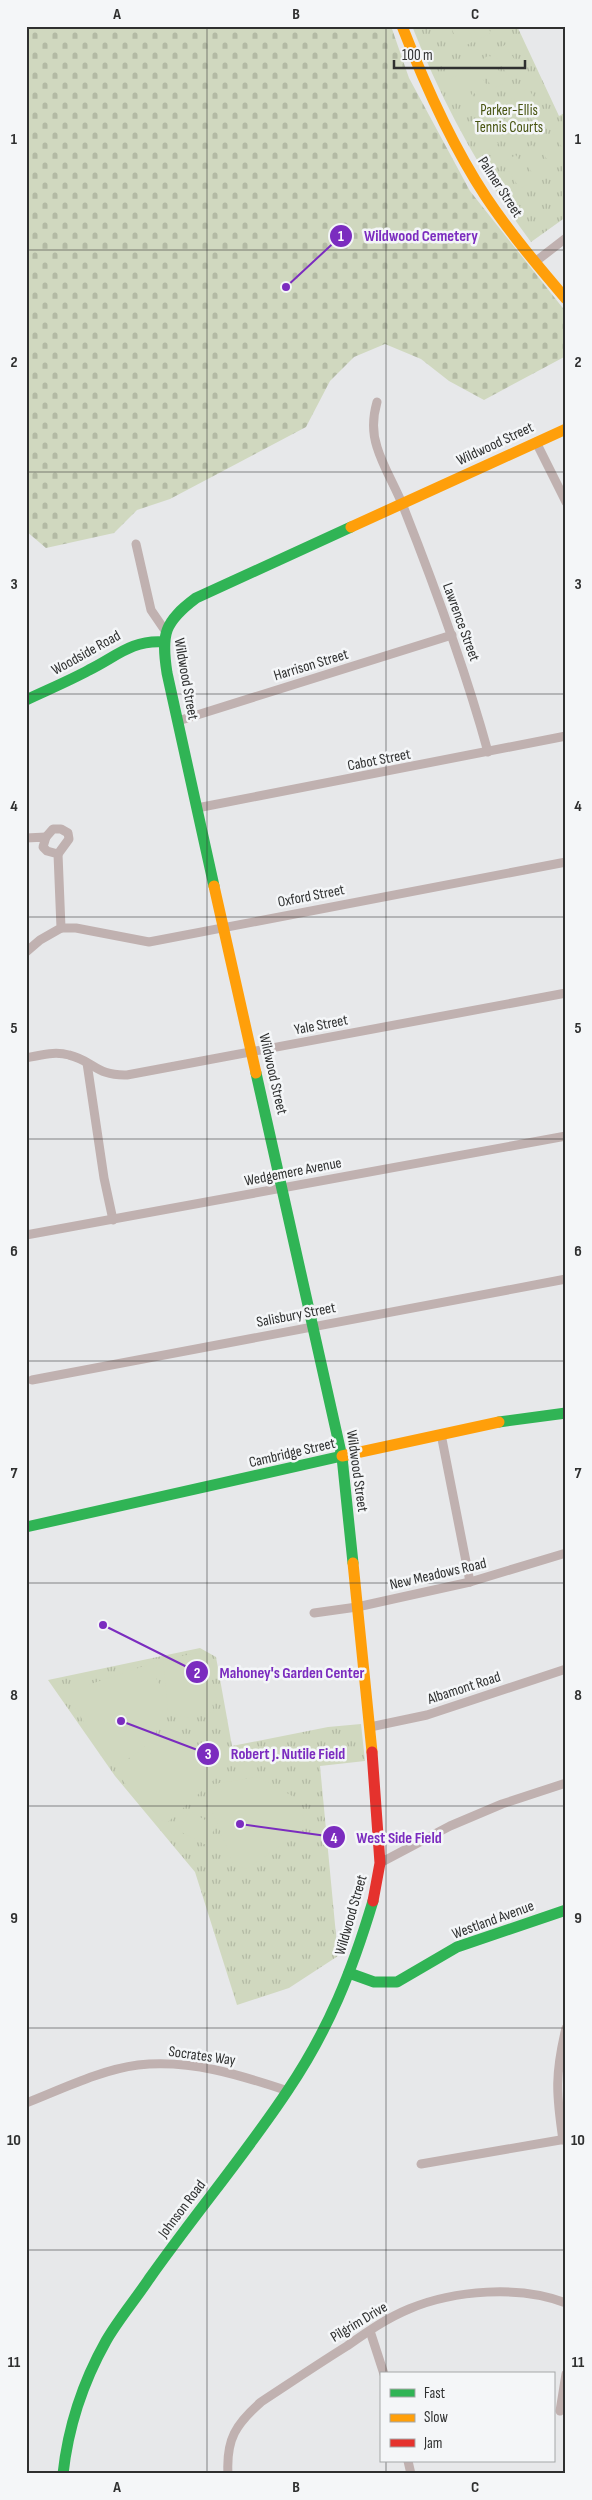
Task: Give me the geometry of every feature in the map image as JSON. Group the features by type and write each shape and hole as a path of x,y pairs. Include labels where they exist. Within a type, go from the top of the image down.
{"main road":[{"name":"Palmer Street","path":"402,26 431,97 470,170 500,218 566,299"},
{"name":"Wildwood Street","path":"349,1973 374,1896 380,1863 380,1843 342,1457 178,720 163,642 164,629 178,611 196,598 566,428"},
{"name":"Woodside Road","path":"26,700 90,670 132,645 148,641 163,642"},
{"name":"Cambridge Street","path":"26,1527 511,1419 566,1413"},
{"name":"Westland Avenue","path":"349,1973 374,1982 397,1982 457,1947 566,1910"},
{"name":"Johnson Road","path":"63,2474 74,2416 86,2383 106,2341 168,2252 288,2091 324,2033 349,1973"}],"street":[{"path":"535,262 566,238"},
{"name":"Lawrence Street","path":"377,402 374,420 375,441 402,504 452,635 470,688 488,752"},
{"path":"536,442 566,502"},
{"path":"136,544 151,610 164,629"},
{"name":"Harrison Street","path":"178,720 452,635"},
{"name":"Cabot Street","path":"198,808 566,736"},
{"path":"26,952 40,940 61,928 58,854 70,839 68,833 53,829 46,837 43,847 47,851 58,854"},
{"path":"26,838 46,837"},
{"name":"Oxford Street","path":"61,928 76,928 149,942 566,862"},
{"name":"Yale Street","path":"26,1058 60,1053 70,1055 111,1075 127,1075 566,993"},
{"path":"87,1064 104,1178 113,1220"},
{"name":"Wedgemere Avenue","path":"26,1235 566,1136"},
{"name":"Salisbury Street","path":"32,1380 566,1279"},
{"path":"441,1434 470,1582"},
{"name":"New Meadows Road","path":"314,1613 357,1607 470,1582 566,1552"},
{"name":"Albamont Road","path":"370,1727 427,1715 566,1669"},
{"path":"380,1863 450,1826 502,1804 566,1783"},
{"path":"421,2164 564,2139 556,2078 566,2028"},
{"name":"Socrates Way","path":"26,2103 110,2071 137,2065 163,2063 220,2070 288,2091"},
{"name":"Pilgrim Drive","path":"228,2474 229,2444 237,2427 246,2415 261,2402 370,2331 410,2308 449,2298 522,2292 543,2295 566,2303"},
{"path":"370,2331 383,2372"},
{"path":"560,2411 566,2374"}],"green space":[{"path":"26,26 391,26 409,78 470,191 566,312 566,356 484,400 449,381 421,359 385,344 354,357 330,381 306,427 170,499 137,510 114,533 46,548 26,531"},
{"name":"Parker-Ellis Tennis Courts","path":"412,26 517,26 559,116 566,112 566,217 531,242 496,191 464,138 436,83"},
{"path":"450,26 466,26 474,41 461,48"},
{"path":"471,26 487,26 491,33 478,40"},
{"path":"505,45 522,71 510,79 493,52"},
{"path":"489,55 506,82 493,89 477,63"},
{"path":"474,64 490,91 478,99 461,72"},
{"path":"459,74 475,100 463,108 446,81"},
{"path":"528,88 545,115 533,122 516,95"},
{"path":"513,98 529,125 517,132 500,105"},
{"path":"497,107 514,134 502,142 485,115"},
{"path":"482,117 498,144 486,151 469,124"},
{"path":"565,124 566,126 566,154 552,131"},
{"path":"549,135 565,162 553,169 536,142"},
{"path":"532,145 548,171 536,179 519,152"},
{"path":"516,155 532,182 520,189 503,162"},
{"path":"200,1648 216,1657 232,1746 328,1727 361,1724 365,1761 320,1766 338,1956 289,1988 237,2005 195,1872 115,1776 48,1680"},
{"path":"199,1653 205,1657 218,1702 212,1703 214,1712 191,1717 175,1714 168,1710 163,1659"},
{"path":"147,1665 157,1679 162,1692 163,1709 161,1720 157,1731 142,1749 123,1762 112,1766 70,1700 73,1690"},
{"path":"170,1737 183,1743 219,1775 168,1822 158,1820 116,1773"},
{"path":"258,1777 294,1797 308,1826 247,1869 234,1865 205,1794 219,1783"},
{"path":"189,1811 216,1826 206,1845 179,1831"}],"traffic: fast":[{"path":"214,886 167,673 164,648 167,630 177,614 196,598 351,527"},
{"path":"26,700 74,678 124,650 142,644 163,642"},
{"path":"256,1073 342,1457 353,1563"},
{"path":"499,1422 566,1413"},
{"path":"26,1527 342,1456"},
{"path":"63,2474 65,2457 78,2406 90,2373 106,2341 166,2255 254,2138 303,2067 338,1999 357,1951 373,1901"},
{"path":"349,1973 374,1982 397,1982 457,1947 566,1910"}],"traffic: slow":[{"path":"402,26 440,114 473,177 514,236 566,299"},
{"path":"351,527 566,429"},
{"path":"214,886 256,1073"},
{"path":"342,1456 499,1422"},
{"path":"353,1563 372,1752"}],"traffic: jam":[{"path":"372,1752 380,1863 373,1901"}],"place":[{"name":"Wildwood Cemetery","path":"286,287"},
{"name":"Mahoney's Garden Center","path":"103,1625"},
{"name":"Robert J. Nutile Field","path":"121,1721"},
{"name":"West Side Field","path":"240,1824"}]}
